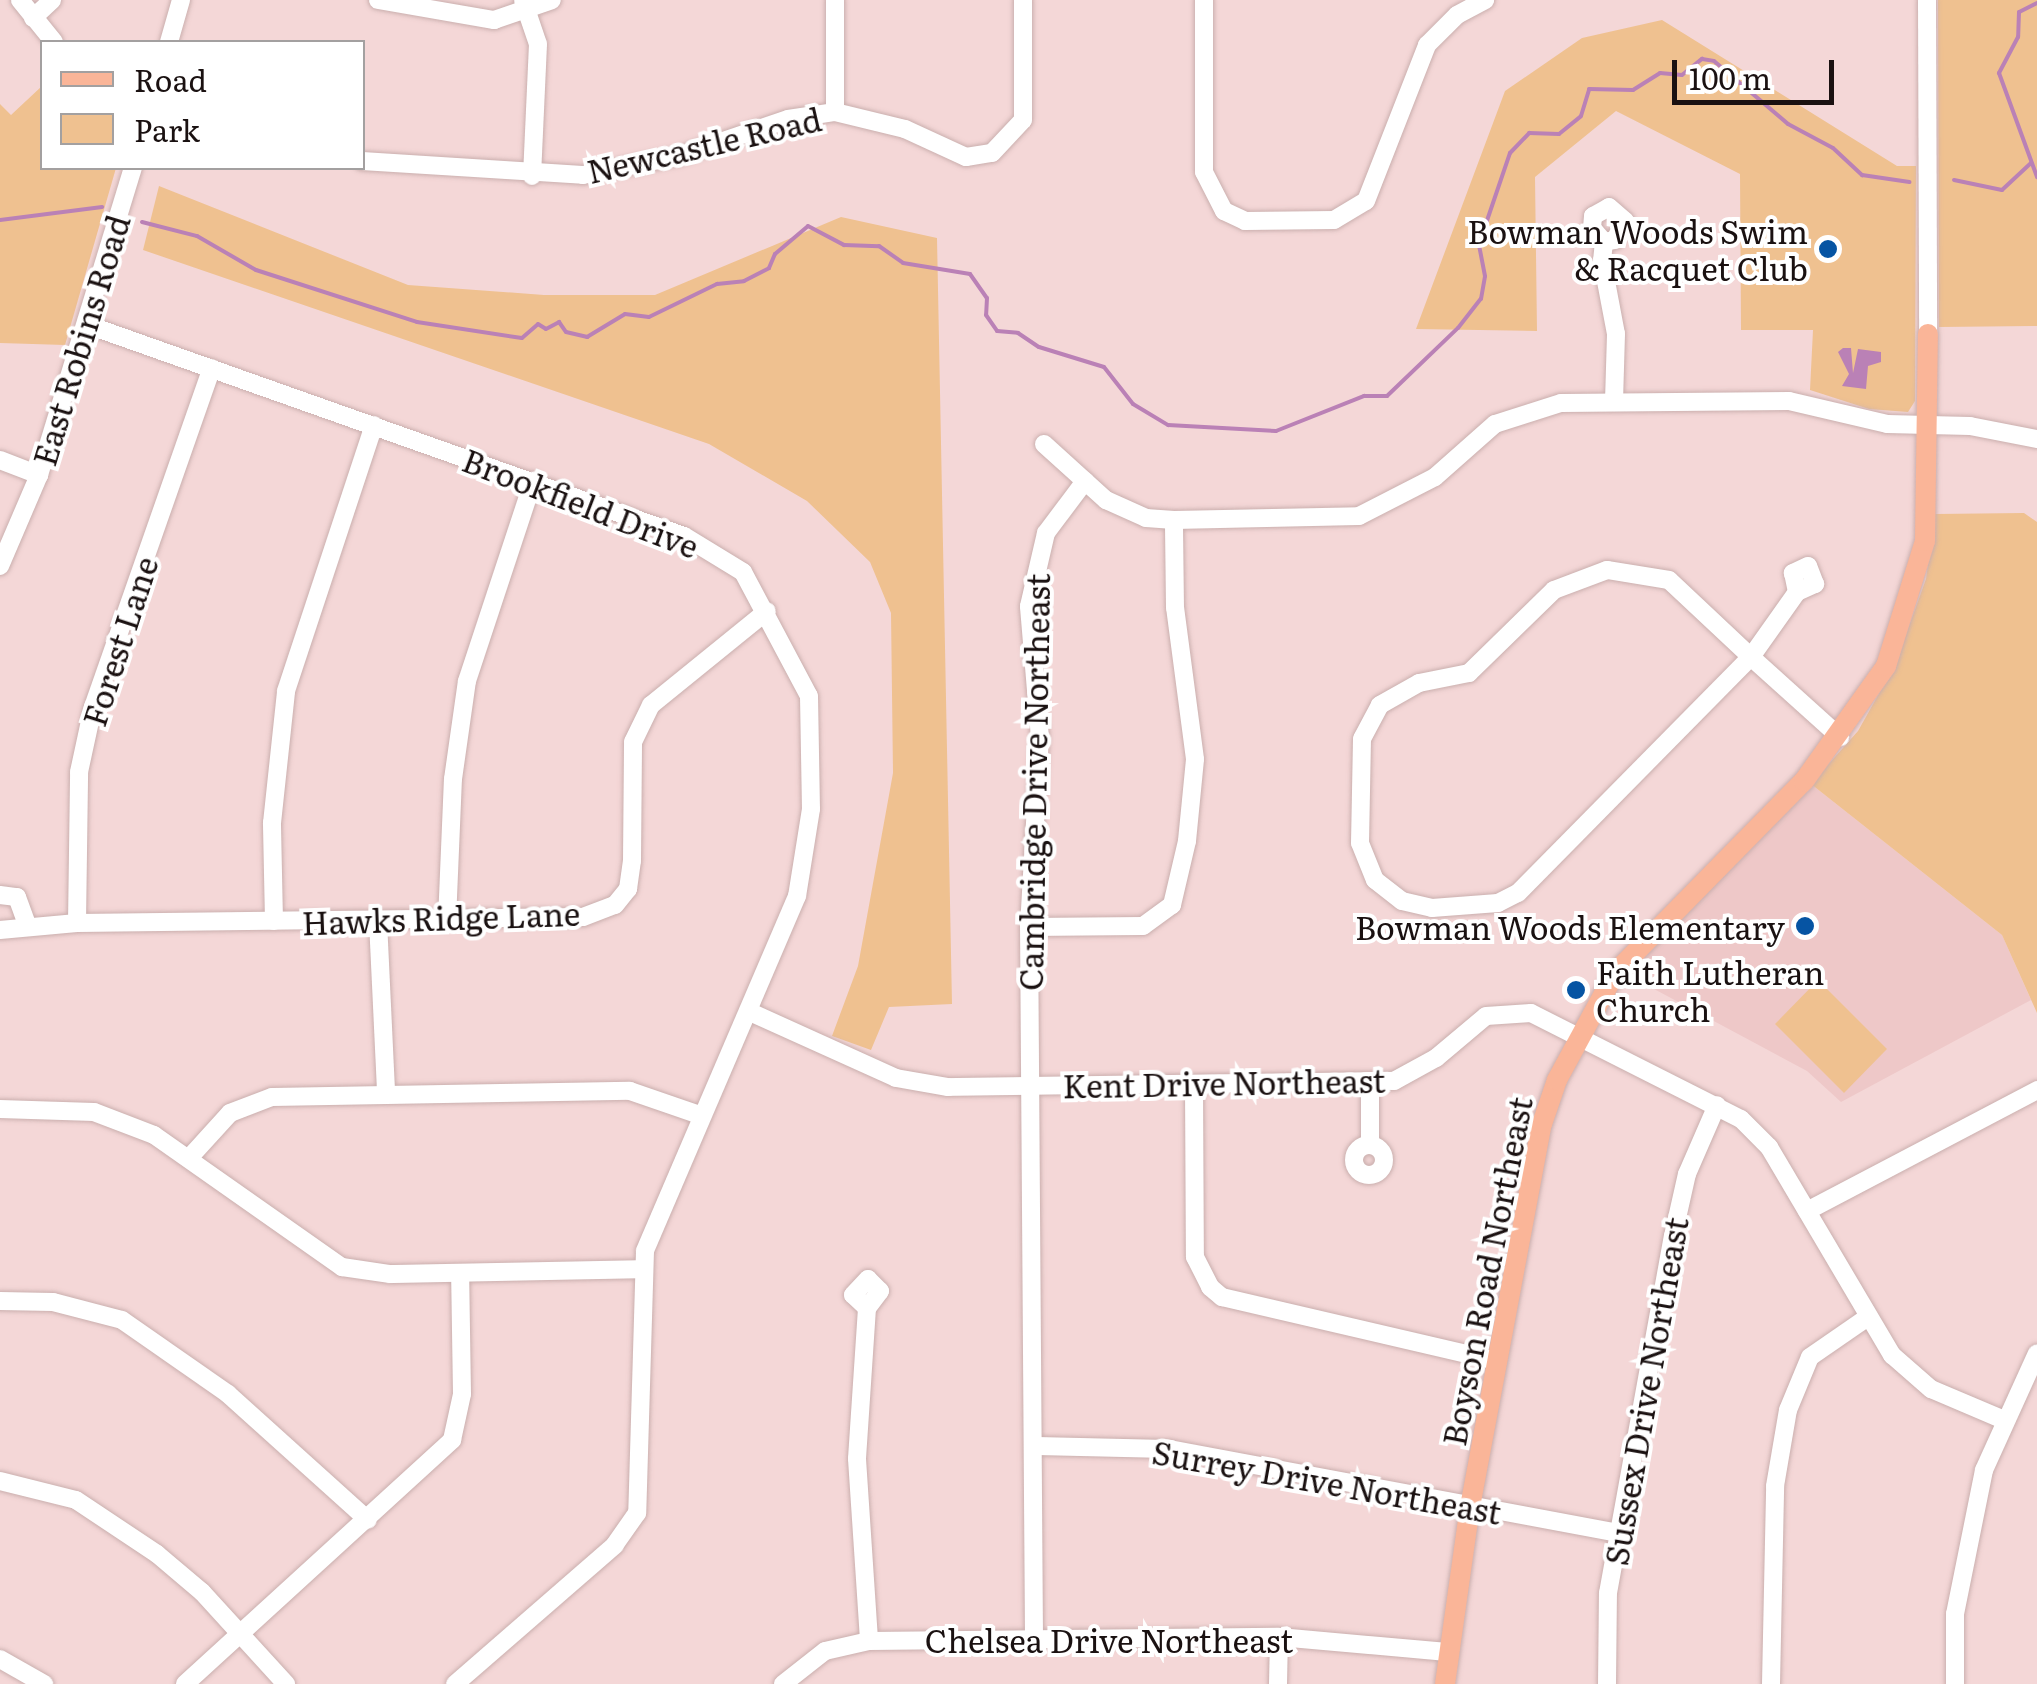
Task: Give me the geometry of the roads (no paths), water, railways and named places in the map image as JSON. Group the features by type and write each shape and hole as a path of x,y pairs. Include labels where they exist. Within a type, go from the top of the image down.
{"main road":[{"name":"Boyson Road Northeast","path":"1444,1684 1470,1507 1542,1124 1578,1034 1615,972 1840,737 1886,666 1910,605 1928,510 1928,334"}],"street":[{"path":"20,0 52,40"},
{"path":"32,18 52,0"},
{"path":"170,40 181,0"},
{"path":"378,0 494,20 524,5 552,0"},
{"path":"835,112 836,0"},
{"name":"Newcastle Road","path":"365,161 532,176 627,169 788,119 835,112 905,130 966,157 992,154 1023,120 1024,0"},
{"path":"1204,0 1204,172 1224,212 1244,222 1334,220 1366,201 1426,45 1452,8 1485,0"},
{"path":"1928,0 1928,334"},
{"path":"524,5 538,44 532,176"},
{"name":"East Robins Road","path":"0,566 39,474 132,170"},
{"path":"1604,242 1616,334 1614,402"},
{"name":"Brookfield Drive","path":"88,324 684,536 743,572 809,696 815,745 797,896 750,1012 650,1231 642,1269 642,1488 629,1530 455,1684"},
{"name":"Forest Lane","path":"78,923 78,772 93,708 212,368"},
{"path":"1044,444 1126,512 1174,520 1358,516 1435,478 1496,424 1561,403 1789,401 1874,422 2037,439"},
{"path":"274,921 272,823 286,691 374,425"},
{"path":"0,460 39,474"},
{"path":"447,921 453,779 467,681 534,481"},
{"name":"Cambridge Drive Northeast","path":"1034,1638 1029,926 1040,738 1030,606 1034,569 1046,533 1084,481"},
{"path":"1029,926 1143,926 1172,905 1187,841 1195,759 1175,608 1174,520"},
{"path":"1797,592 1750,656 1518,893 1487,906 1432,908 1402,901 1375,880 1360,843 1359,756 1368,723 1398,692 1470,674 1554,590 1607,570 1669,580 1750,656 1840,737"},
{"name":"Hawks Ridge Lane","path":"0,930 78,923 447,921 584,916 615,905 628,888 632,861 633,742 651,705 767,611"},
{"path":"0,895 18,897 26,925"},
{"path":"378,921 386,1093"},
{"name":"Kent Drive Northeast","path":"750,1012 896,1078 968,1086 1370,1084 1410,1075 1470,1026 1503,1012 1531,1013 1717,1105 1762,1139 1892,1355 1932,1388 2004,1420"},
{"path":"1370,1084 1370,1144"},
{"path":"1194,1086 1196,1256 1210,1287 1240,1302 1498,1361"},
{"path":"1808,1211 2037,1090"},
{"path":"190,1157 214,1126 250,1103 386,1093 630,1091 702,1116"},
{"name":"Sussex Drive Northeast","path":"1607,1684 1608,1593 1680,1204 1717,1105"},
{"path":"0,1109 94,1112 190,1157 342,1267 460,1273 642,1269"},
{"path":"185,1684 452,1440 462,1394 460,1273"},
{"path":"0,1301 53,1302 122,1320 228,1394 368,1520"},
{"path":"866,1308 858,1459 869,1641"},
{"path":"1771,1684 1775,1486 1788,1410 1810,1357 1868,1317"},
{"path":"1956,1684 1962,1569 2004,1420 2037,1353"},
{"name":"Surrey Drive Northeast","path":"1035,1446 1169,1449 1618,1533"},
{"path":"0,1482 54,1491 105,1518 202,1592 286,1684"},
{"path":"1278,1684 1279,1636"},
{"name":"Chelsea Drive Northeast","path":"782,1684 826,1650 869,1641 1279,1636 1447,1652"},
{"path":"0,1659 44,1684"}],"waterway":[{"path":"2037,3 2019,12 2018,37 1999,73 2037,177"},
{"path":"142,222 197,236 256,270 417,322 522,338 538,324 546,329 559,322 566,332 587,337 625,314 649,317 717,284 744,281 769,268 775,254 808,226 844,245 879,246 903,263 970,274 987,298 986,315 997,331 1018,333 1039,347 1104,367 1133,404 1168,425 1276,431 1364,396 1387,396 1458,328 1481,299 1485,276 1479,244 1510,153 1529,133 1559,134 1581,116 1589,89 1633,90 1660,73 1682,75 1702,59 1714,61 1788,124 1833,148 1862,175 1909,182"},
{"path":"1954,180 2002,190 2031,163"},
{"path":"0,220 102,207"}],"place":[{"name":"Bowman Woods Swim & Racquet Club","path":"1828,249"},
{"name":"Bowman Woods Elementary","path":"1805,926"},
{"name":"Faith Lutheran Church","path":"1576,990"}]}
